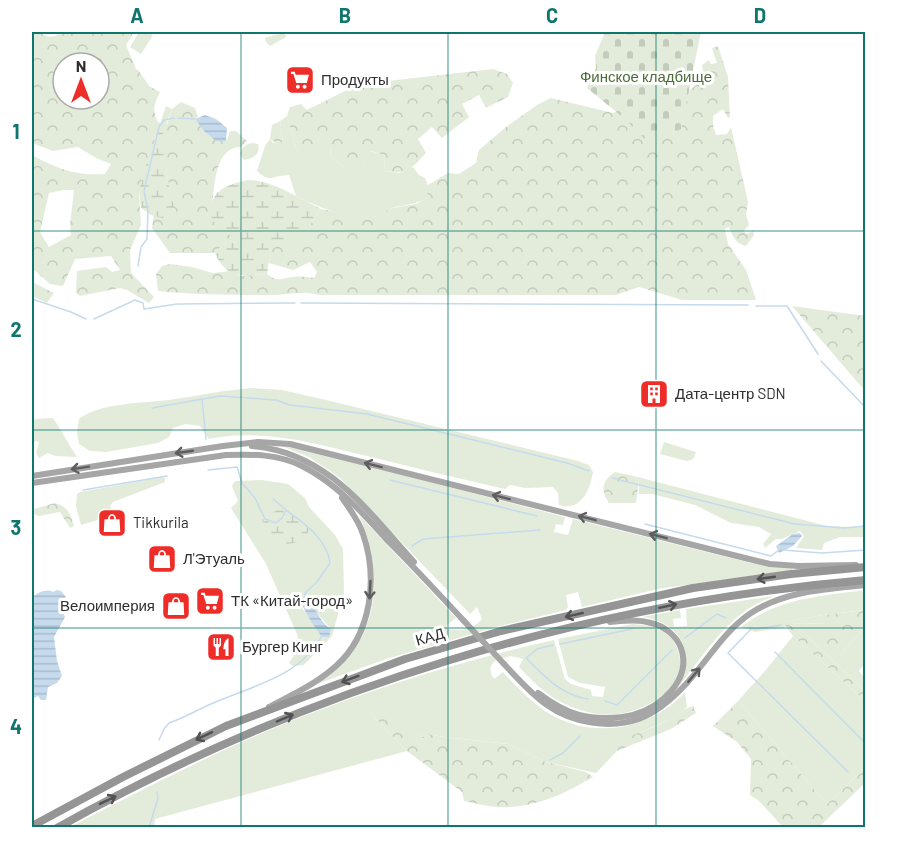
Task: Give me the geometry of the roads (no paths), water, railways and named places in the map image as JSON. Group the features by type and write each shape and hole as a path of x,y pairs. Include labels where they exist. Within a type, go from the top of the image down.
{"highway":[{"name":"КАД","path":"32,825 190,743 258,713 405,659 501,631 693,588 866,566"},
{"name":"КАД","path":"57,828 196,756 306,709 408,672 505,643 696,600 795,586 866,580"}],"main road":[{"path":"32,476 139,458 258,442 290,444 770,564 866,566"},
{"path":"239,445 285,451 327,472 360,504 531,692 564,715 587,722 629,722 651,714 672,699 737,624 762,607 802,593 866,585"},
{"path":"32,483 226,455 256,454 280,458 302,466 335,488 466,620"},
{"path":"32,488 52,480"},
{"path":"258,713 315,682 338,665 354,645 364,621 370,602 371,564 358,522 335,488"},
{"path":"506,664 543,697 560,707 587,716 615,718 633,715 648,708 674,688 680,679 683,655 674,636 665,628 635,620 591,622"}],"water":[{"path":"205,115 216,119 227,128 226,141 216,141 195,119"},
{"path":"800,533 802,536 793,546 779,553 776,546 793,534"},
{"path":"57,590 66,597 60,603 65,617 54,637 57,661 62,676 57,683 48,687 46,700 41,700 38,696 32,699 32,597 42,592"},
{"path":"307,597 323,622 331,629 329,637 322,637 312,623 301,602 301,598"}],"waterway":[{"path":"138,266 141,247 147,239 148,211 144,191 159,127 164,120 174,118"},
{"path":"178,118 195,119"},
{"path":"32,299 86,319"},
{"path":"94,319 135,300 143,303 144,309 177,304 295,303"},
{"path":"301,303 748,305"},
{"path":"756,306 787,306 818,354"},
{"path":"821,361 866,408"},
{"path":"152,408 220,396 276,400 290,405 367,414 567,463 589,471"},
{"path":"202,399 206,439"},
{"path":"208,470 237,467 242,483 255,498 265,519 276,523 286,510 320,539 330,563 317,582 305,593 304,600"},
{"path":"83,490 167,476"},
{"path":"612,478 795,524 844,528 866,526"},
{"path":"390,480 537,516"},
{"path":"273,499 285,509"},
{"path":"645,524 771,556 779,550"},
{"path":"412,546 423,539 540,530"},
{"path":"783,550 822,553 866,550"},
{"path":"685,638 717,614 726,618"},
{"path":"750,628 781,625"},
{"path":"752,628 728,653 848,772"},
{"path":"560,644 632,629"},
{"path":"159,740 169,723 288,671 313,649 322,635"},
{"path":"553,645 537,649 526,658 561,689 588,699"},
{"path":"605,701 617,705 672,650"},
{"path":"775,652 866,744"},
{"path":"550,760 563,753 580,736"},
{"path":"149,828 158,798 157,792"}],"place":[{"name":"Продукты","path":"300,80"},
{"name":"Дата-центр SDN","path":"654,394"},
{"name":"Tikkurila","path":"112,523"},
{"name":"Л'Этуаль","path":"162,559"},
{"name":"ТК «Китай-город»","path":"210,601"},
{"name":"Велоимперия","path":"176,606"},
{"name":"Бургер Кинг","path":"221,647"}],"park label":[{"name":"Финское кладбище","path":"646,77"}]}
